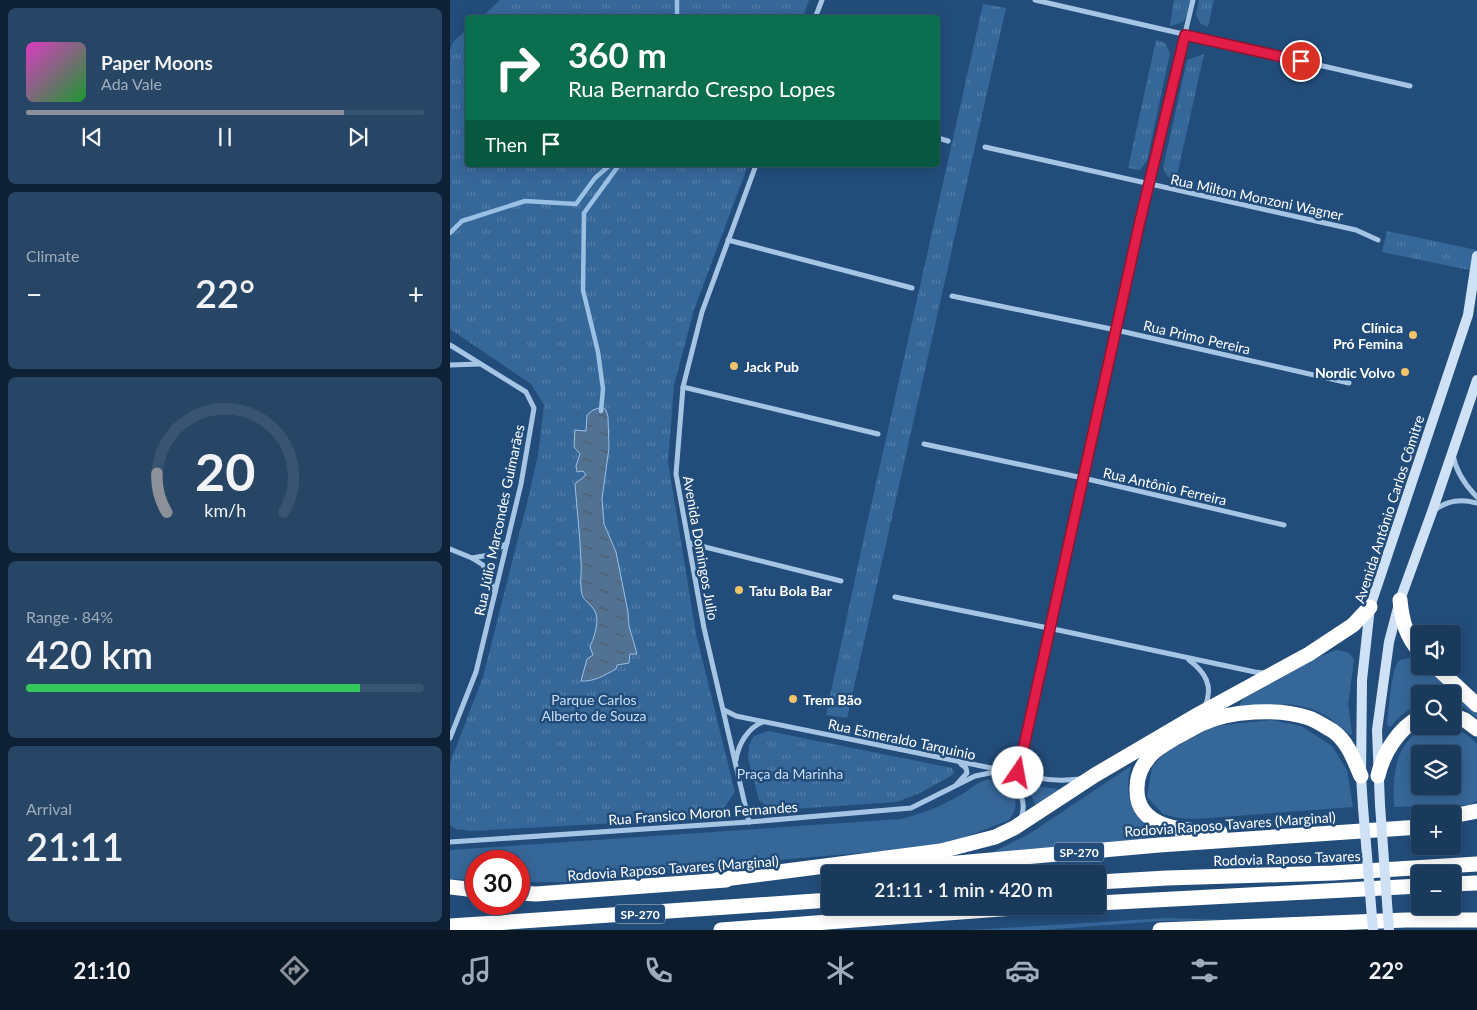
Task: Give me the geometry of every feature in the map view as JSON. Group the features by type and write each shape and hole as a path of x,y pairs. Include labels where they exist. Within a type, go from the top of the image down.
{"highway":[{"path":"1400,600 1401,616 1406,633 1411,640"},
{"path":"1014,828 1095,774 1336,636 1353,625 1370,607"},
{"path":"1445,675 1477,705"},
{"path":"1302,835 1183,831 1160,824 1142,809 1136,794 1137,780 1142,767 1152,753 1202,723 1228,716 1257,712 1284,712 1311,719 1334,732 1350,751 1361,776"},
{"path":"1461,718 1477,729"},
{"path":"1378,776 1381,762 1390,746 1411,724"},
{"path":"1461,814 1477,811"},
{"path":"1340,833 1411,822"},
{"path":"1461,824 1477,823"},
{"name":"SP-270","path":"716,880 941,851 995,837 1014,828"},
{"name":"Rodovia Raposo Tavares (Marginal)","path":"933,865 1159,845 1411,828"},
{"name":"Rodovia Raposo Tavares","path":"1106,882 1333,873 1477,864"},
{"name":"Rodovia Raposo Tavares (Marginal)","path":"530,894 821,875"},
{"path":"1461,884 1477,883"},
{"path":"1106,902 1411,886"},
{"path":"450,887 465,889"},
{"name":"SP-270","path":"450,926 821,901"},
{"path":"721,930 921,915"},
{"path":"1160,930 1406,920 1476,920"},
{"path":"1398,930 1476,920"}],"main road":[{"name":"Avenida Antônio Carlos Cômitre","path":"1373,930 1361,776 1362,680 1370,607 1468,315 1477,256"},
{"path":"1390,930 1378,776 1377,730 1383,679 1389,642 1400,600 1477,380"}],"street":[{"path":"816,15 822,0"},
{"path":"1035,0 1410,86"},
{"path":"1014,828 1024,810 1023,799 1017,780 1018,773 1116,330 1193,0"},
{"path":"940,139 948,141"},
{"name":"Rua Milton Monzoni Wagner","path":"984,147 1356,230 1378,240"},
{"name":"Avenida Domingos Julio","path":"749,822 704,628 676,474 683,387 702,312 755,167"},
{"path":"728,240 912,288"},
{"name":"Rua Primo Pereira","path":"952,296 1116,330 1349,383"},
{"name":"Rua Júlio Marcondes Guimarães","path":"450,345 526,392 534,408 521,484 476,672 450,738"},
{"path":"450,365 480,364"},
{"path":"683,387 878,434"},
{"name":"Rua Antônio Ferreira","path":"924,444 1083,478 1284,525"},
{"path":"1453,451 1458,472 1477,497"},
{"path":"1432,512 1441,505 1455,500 1477,503"},
{"path":"472,558 489,555 507,542"},
{"path":"689,543 841,580"},
{"path":"450,549 483,565 496,592"},
{"path":"895,597 1255,672 1276,672"},
{"path":"1187,658 1204,672 1207,680 1207,701 1199,714"},
{"name":"Rua Esmeraldo Tarquinio","path":"724,710 736,716 1035,778 1054,781 1080,779 1095,774"},
{"path":"735,762 737,753 747,734 757,724 764,721"},
{"name":"Rua Fransico Moron Fernandes","path":"952,788 967,773 966,768 958,762"},
{"name":"Rua Fransico Moron Fernandes","path":"450,842 749,822 911,808 975,776 1018,773"}],"green space":[{"path":"500,0 809,0 804,15 484,15"},
{"path":"1174,0 1191,0 1189,13 1183,22 1170,26"},
{"path":"1199,0 1214,0 1208,27 1201,24 1196,15"},
{"path":"983,4 1006,8 847,718 826,715 864,537"},
{"name":"Parque Carlos Alberto de Souza","path":"465,31 465,167 747,167 694,310 674,385 668,462 696,634 735,792 724,808 708,818 471,831 455,829 450,825 450,763 483,677 538,455 544,405 531,384 450,329 450,50 453,42"},
{"path":"1156,40 1165,43 1170,53 1147,161 1140,170 1128,168"},
{"path":"1204,54 1176,180 1168,177 1163,168 1187,60"},
{"path":"1387,231 1477,250 1474,271 1382,252"},
{"path":"1336,650 1347,652 1354,661 1348,704 1351,735 1326,716 1305,707 1282,704 1237,709 1243,699 1319,657"},
{"path":"1403,659 1411,659 1411,675 1434,675 1445,685 1411,685 1411,709 1397,719 1391,727 1387,723 1394,674 1398,662"},
{"path":"1461,699 1477,713 1477,718 1461,706"},
{"path":"1272,720 1301,726 1332,746 1347,770 1353,807 1196,819 1178,818 1163,814 1147,797 1152,767 1165,753 1213,726"},
{"name":"Praça da Marinha","path":"768,731 952,768 954,773 918,794 896,802 778,810 769,808 759,800 748,758 749,745 754,736"},
{"path":"1461,732 1473,739 1477,744 1477,801 1469,805 1411,805 1411,807 1394,807 1395,770 1403,748 1415,735 1461,735"},
{"path":"1131,766 1128,781 1130,800 1152,830 1154,835 1152,838 991,853 1029,834"},
{"path":"988,779 1009,788 1015,799 1014,812 1009,820 953,842 908,849 648,871 566,882 530,882 530,850 465,850 465,880 450,879 450,850 901,819 943,804"},
{"path":"1030,785 1061,791 1036,807 1028,787"},
{"path":"1167,918 1236,920 1162,921 1042,930 970,930"}],"water":[{"path":"602,407 606,410 608,417 609,448 602,499 604,524 616,552 629,626 637,654 630,654 629,663 617,665 616,669 604,676 581,681 587,659 593,655 590,647 597,621 595,611 583,598 581,588 581,552 575,484 586,475 583,471 577,472 576,466 580,454 574,447 575,430 586,431 587,415 593,410"}],"waterway":[{"path":"677,0 677,15"},
{"path":"450,233 462,221 525,201 576,204 595,178 608,167"},
{"path":"601,411 603,389 598,352 583,290 584,213 618,167"}],"place":[{"name":"Clínica Pró Femina","path":"1413,335"},
{"name":"Jack Pub","path":"734,366"},
{"name":"Nordic Volvo","path":"1405,372"},
{"name":"Tatu Bola Bar","path":"739,590"},
{"name":"Trem Bão","path":"793,699"}],"route":[{"path":"1018,773 1140,221 1185,35 1301,61"}]}
